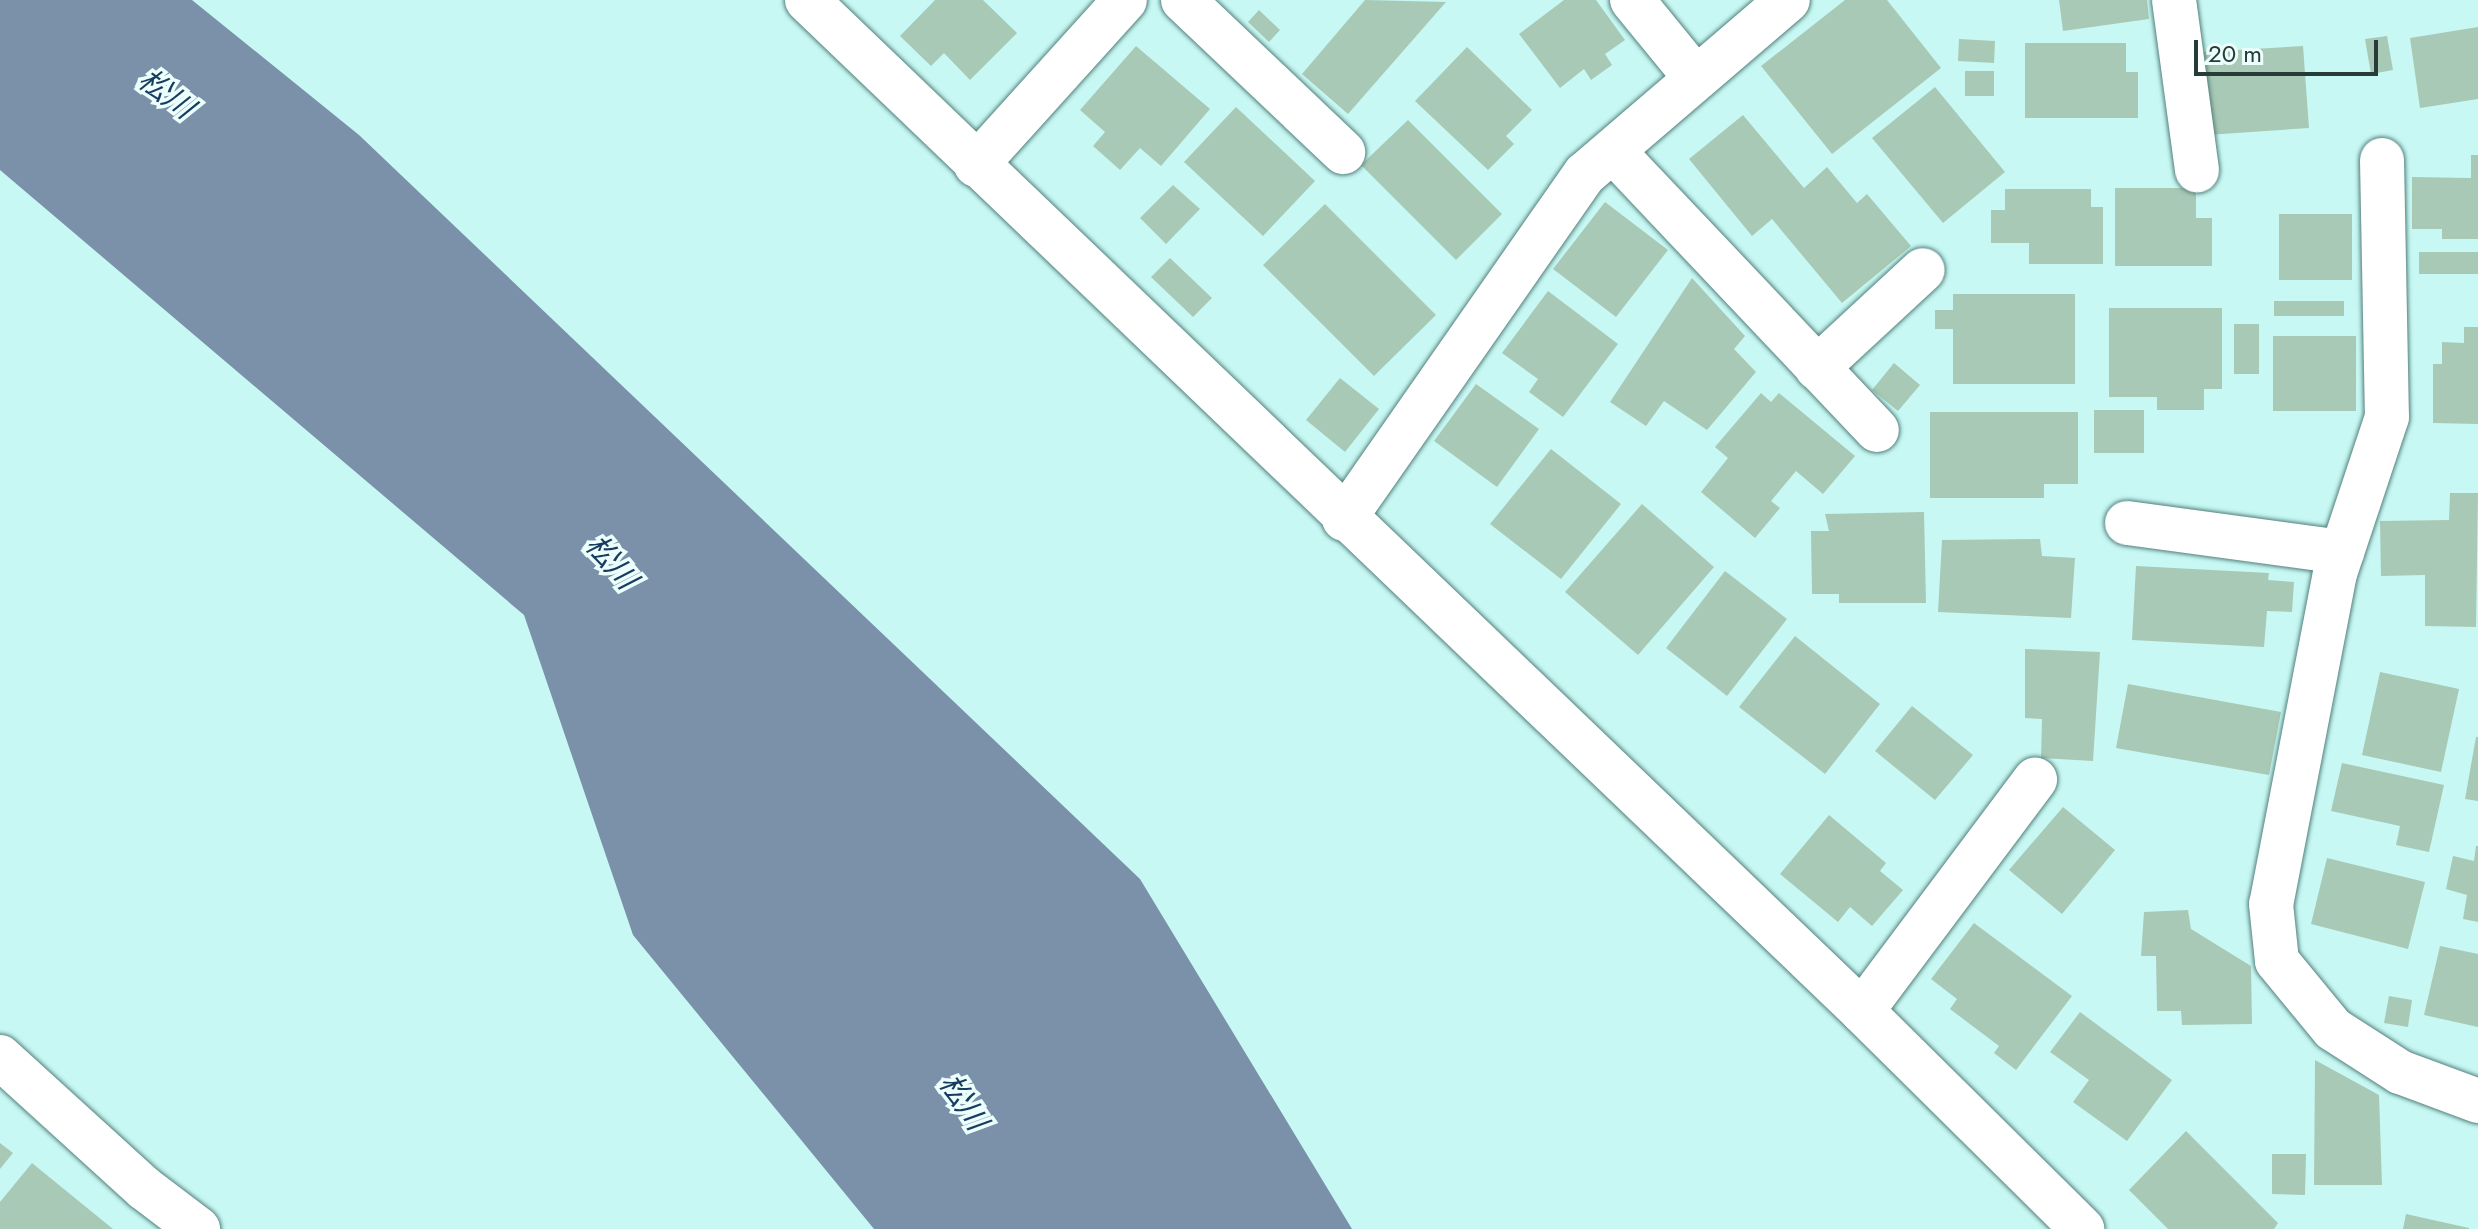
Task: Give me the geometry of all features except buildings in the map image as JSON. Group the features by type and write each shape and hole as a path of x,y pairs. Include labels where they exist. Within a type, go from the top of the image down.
{"street":[{"path":"807,0 1344,519 1862,1011 2082,1229"},
{"path":"976,165 1125,0"},
{"path":"1183,0 1343,152"},
{"path":"1632,0 1694,76"},
{"path":"1344,519 1585,174 1694,76 1788,0"},
{"path":"2174,0 2197,170"},
{"path":"1613,151 1877,430"},
{"path":"2382,160 2387,417 2342,552 2271,904 2277,961 2333,1029 2400,1072 2478,1101"},
{"path":"1817,368 1923,270"},
{"path":"2127,523 2342,552"},
{"path":"1862,1011 2035,780"},
{"path":"0,1057 144,1188 198,1229"}],"water":[{"name":"松川","path":"0,0 192,0 359,135 1140,879 1352,1229 874,1229 633,935 524,615 0,170"}]}
